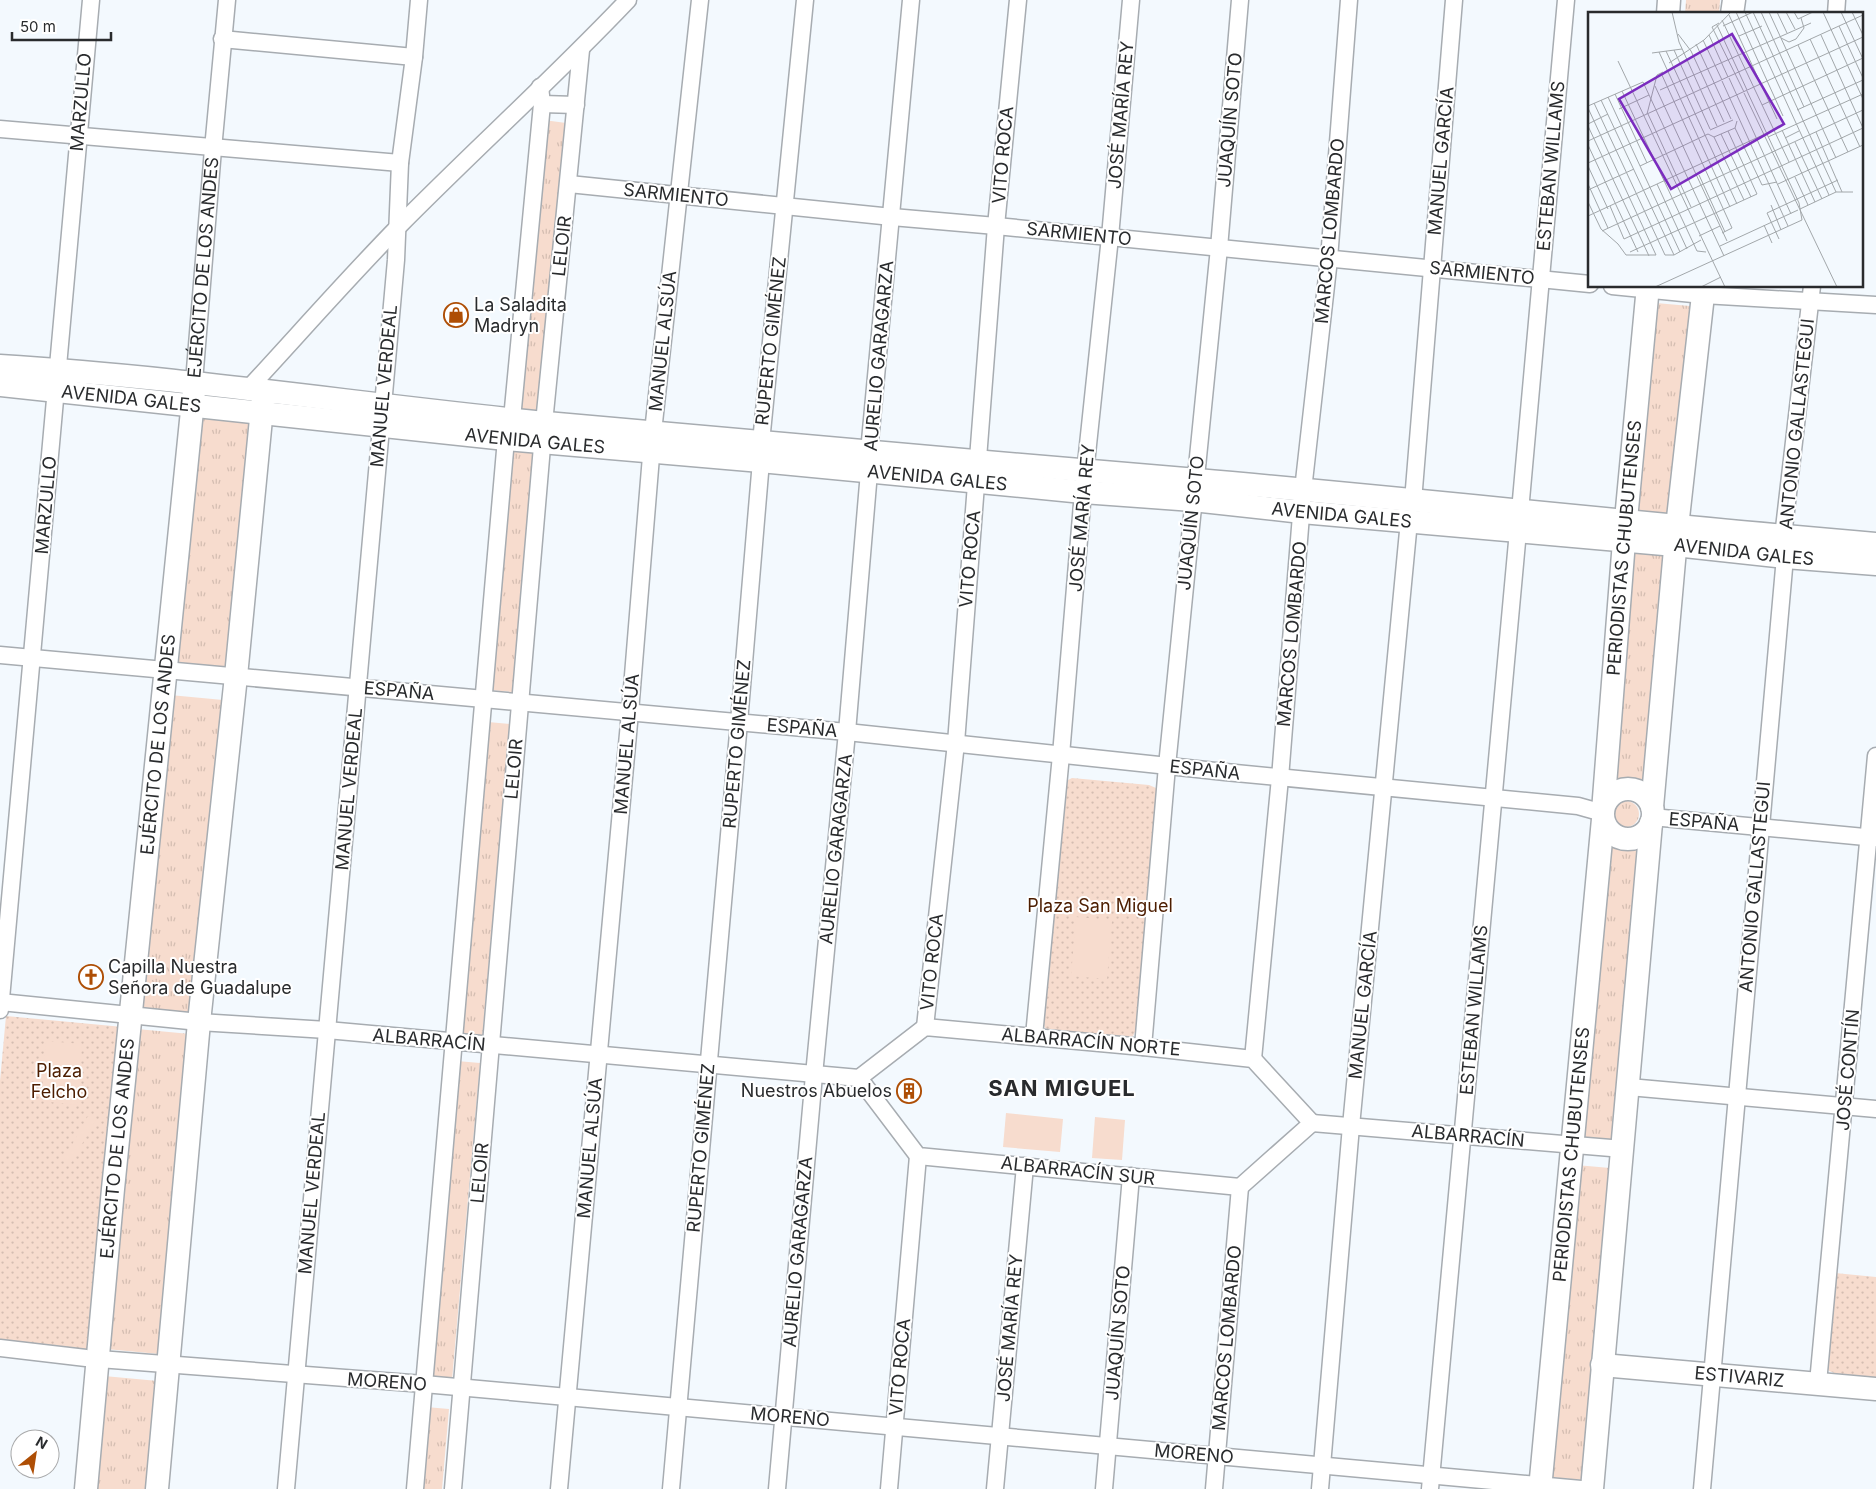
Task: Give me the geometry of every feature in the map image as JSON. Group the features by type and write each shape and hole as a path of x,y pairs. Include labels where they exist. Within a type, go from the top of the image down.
{"street":[{"name":"MARZULLO","path":"0,1004 33,658 77,137 91,0"},
{"name":"EJÉRCITO DE LOS ANDES","path":"86,1489 131,1014 193,406 212,149 227,0"},
{"name":"MANUEL VERDEAL","path":"286,1489 382,415 397,228 400,163 414,57 419,0"},
{"path":"158,1489 199,1022 236,676 258,398 397,228 540,87 581,50 628,0"},
{"name":"MANUEL ALSÚA","path":"559,1489 653,442 700,0"},
{"name":"RUPERTO GIMÉNEZ","path":"671,1489 740,722 761,451 805,0"},
{"name":"AURELIO GARAGARZA","path":"777,1489 847,732 869,462 911,0"},
{"name":"VITO ROCA","path":"924,1027 956,743 996,226 1018,0"},
{"name":"JOSÉ MARÍA REY","path":"1034,1036 1061,755 1084,481 1110,237 1131,0"},
{"name":"JUAQUÍN SOTO","path":"1143,1047 1167,766 1220,248 1240,0"},
{"name":"MARCOS LOMBARDO","path":"1253,1059 1280,778 1303,490 1329,259 1349,0"},
{"name":"MANUEL GARCÍA","path":"1320,1489 1351,1126 1411,511 1454,0"},
{"name":"ESTEBAN WILLAMS","path":"1431,1482 1566,0"},
{"path":"222,39 414,57"},
{"name":"LELOIR","path":"453,1489 543,432 581,50"},
{"name":"LELOIR","path":"416,1489 483,699 542,104 540,87"},
{"path":"542,104 576,105"},
{"path":"0,130 212,149 400,163"},
{"name":"SARMIENTO","path":"569,184 1588,284"},
{"path":"1648,288 1811,294 1876,305"},
{"name":"PERIODISTAS CHUBUTENSES","path":"1540,1487 1603,814 1625,531 1648,288"},
{"path":"1592,1489 1629,1087 1676,536 1704,291"},
{"name":"ANTONIO GALLASTEGUI","path":"1702,1489 1784,547 1811,294"},
{"name":"AVENIDA GALES","path":"0,366 57,380 193,406 258,398"},
{"name":"AVENIDA GALES","path":"0,385 57,380 194,382 258,398 382,415 509,429 1194,490 1303,490 1411,511 1784,547 1876,564"},
{"name":"AVENIDA GALES","path":"1194,490 1302,512 1411,511"},
{"name":"AVENIDA GALES","path":"1784,547 1876,544"},
{"name":"ESPAÑA","path":"0,655 847,732 1280,778 1578,806 1603,814"},
{"name":"JOSÉ CONTÍN","path":"1818,1383 1873,837 1876,756"},
{"path":"1634,789 1642,793 1652,816 1641,835 1626,839 1611,832 1606,826 1603,814 1605,803 1610,796 1617,791 1634,789"},
{"name":"ESPAÑA","path":"1652,816 1873,837"},
{"name":"ALBARRACÍN","path":"0,1004 131,1014 199,1022 327,1030 709,1066 859,1078"},
{"path":"918,1156 859,1078 924,1027"},
{"name":"ALBARRACÍN NORTE","path":"924,1027 1034,1036 1253,1059"},
{"path":"1240,1187 1312,1123 1253,1059"},
{"path":"1629,1087 1876,1109"},
{"name":"ALBARRACÍN","path":"1312,1123 1623,1149"},
{"name":"VITO ROCA","path":"889,1489 918,1156"},
{"name":"ALBARRACÍN SUR","path":"918,1156 1240,1187"},
{"name":"JOSÉ MARÍA REY","path":"995,1489 1026,1166"},
{"name":"JUAQUÍN SOTO","path":"1104,1489 1131,1176"},
{"name":"MARCOS LOMBARDO","path":"1214,1489 1240,1187"},
{"name":"MORENO","path":"0,1348 99,1359 424,1384 1216,1456 1322,1466 1431,1482 1581,1489"},
{"name":"ESTIVARIZ","path":"1602,1365 1876,1389"}],"green space":[{"path":"1686,0 1720,0 1719,12 1685,12"},
{"path":"544,120 566,123 540,416 518,414"},
{"path":"1656,303 1690,306 1670,518 1636,515"},
{"path":"197,417 251,423 227,669 174,664"},
{"path":"512,449 534,451 512,692 490,690"},
{"path":"1633,550 1667,553 1645,788 1629,783 1611,786"},
{"path":"170,695 223,700 193,1013 140,1008"},
{"path":"488,722 510,724 482,1040 460,1038"},
{"name":"Plaza San Miguel","path":"1072,778 1149,785 1156,788 1158,794 1136,1030 1133,1036 1126,1039 1054,1032 1045,1028 1042,1018 1066,781"},
{"path":"1626,801 1635,805 1639,814 1635,823 1626,827 1617,823 1613,814 1617,805"},
{"path":"1607,838 1624,845 1640,841 1614,1144 1581,1141"},
{"path":"1076,917 1112,920 1107,979 1071,976"},
{"name":"Plaza Felcho","path":"6,1016 123,1027 94,1351 0,1342 0,1081"},
{"path":"137,1029 190,1034 159,1354 106,1349"},
{"path":"46,1041 82,1044 77,1105 41,1101"},
{"path":"457,1061 480,1063 452,1380 430,1378"},
{"path":"1006,1113 1063,1119 1060,1152 1003,1147"},
{"path":"88,1116 96,1120 71,1163 64,1159"},
{"path":"1095,1117 1125,1120 1122,1160 1092,1158"},
{"path":"1576,1165 1610,1168 1583,1480 1549,1477"},
{"path":"1835,1273 1876,1277 1876,1378 1837,1374 1829,1371 1826,1365"},
{"path":"104,1376 158,1381 147,1489 93,1489"},
{"path":"426,1407 449,1409 442,1489 419,1489"}],"place":[{"name":"La Saladita Madryn","path":"456,315"},
{"name":"Capilla Nuestra Señora de Guadalupe","path":"91,977"},
{"name":"Nuestros Abuelos","path":"909,1091"}],"district":[{"name":"SAN MIGUEL","path":"1062,1088"}]}
